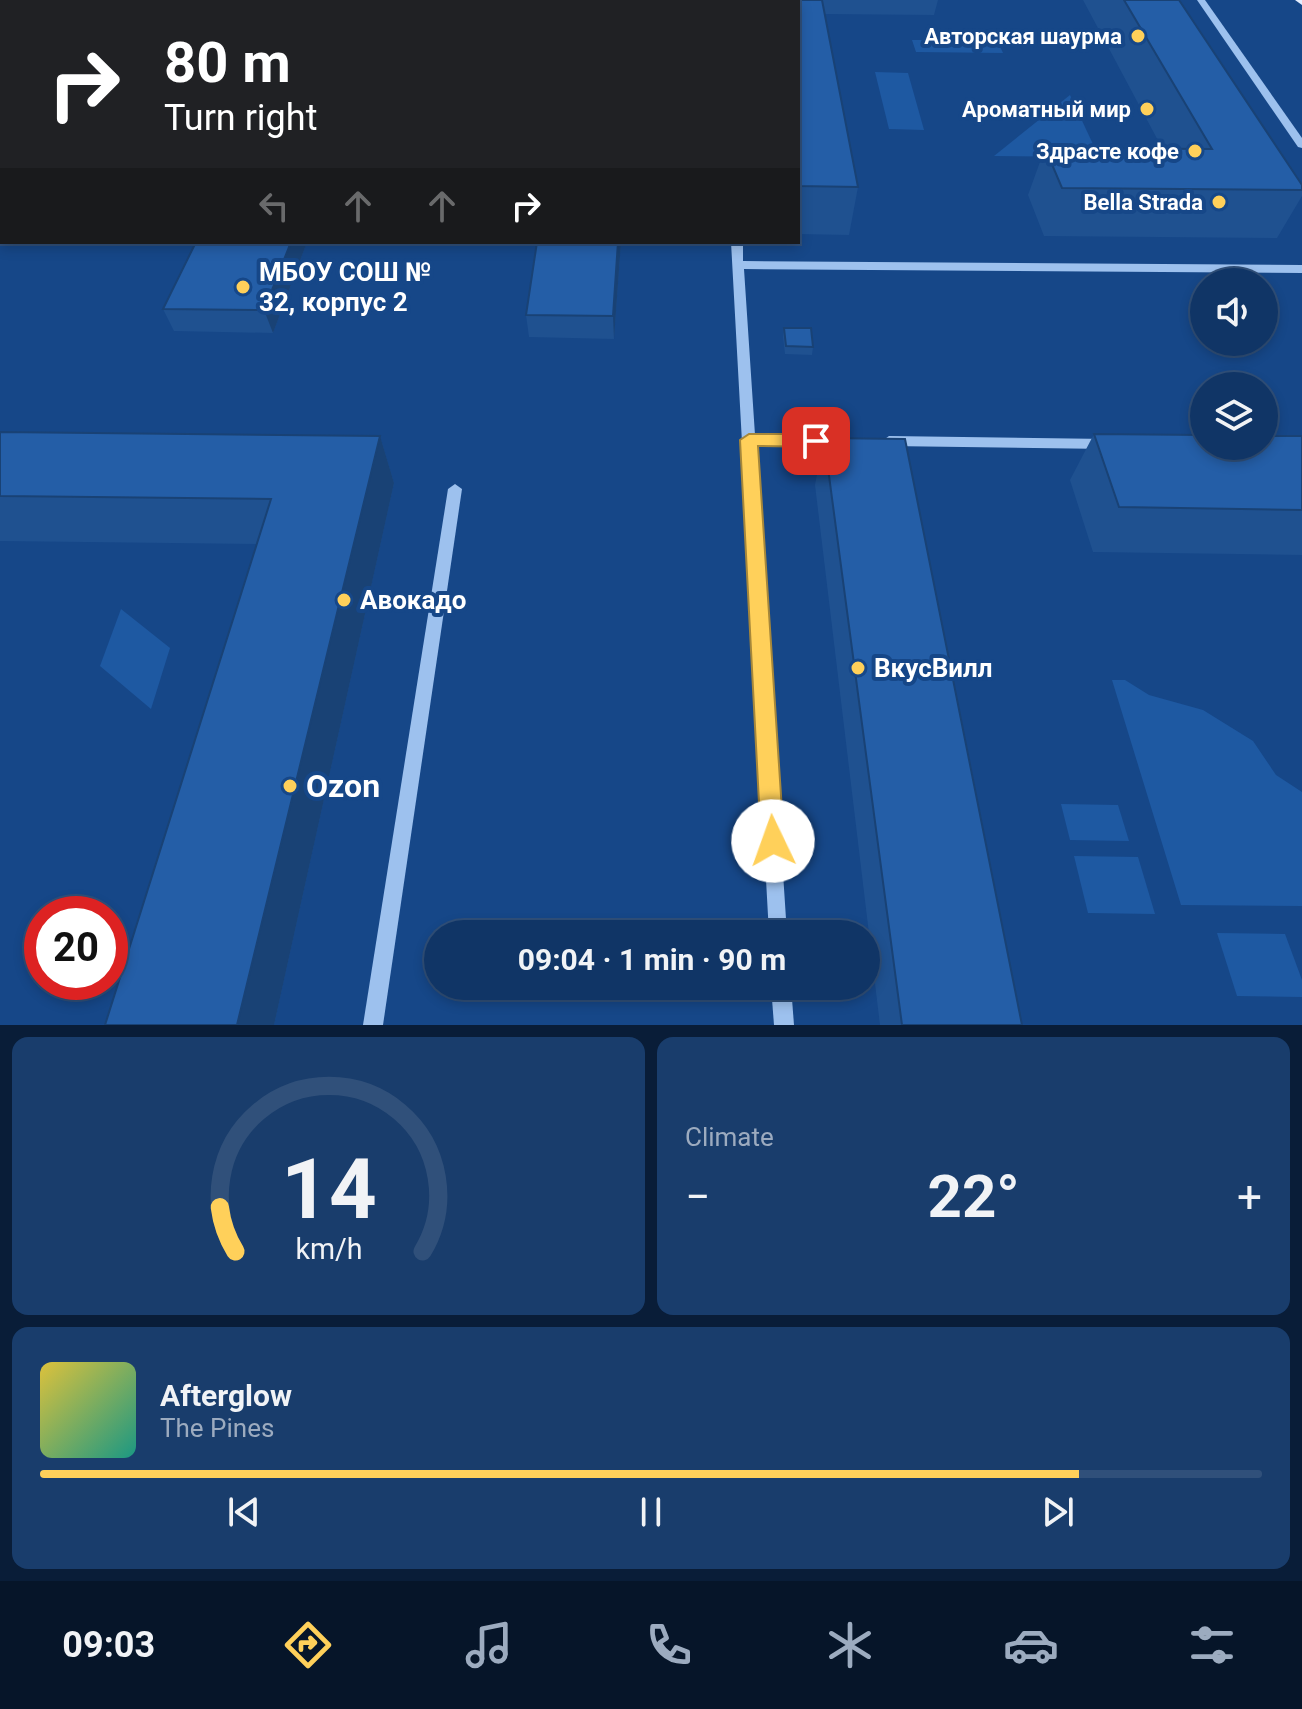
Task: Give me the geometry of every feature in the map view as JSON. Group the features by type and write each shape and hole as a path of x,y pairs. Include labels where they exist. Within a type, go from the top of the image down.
{"lane":[{"path":"1201,0 1302,145"},
{"path":"737,244 777,920"},
{"path":"738,265 1302,269"},
{"path":"749,440 862,441"},
{"path":"878,441 1126,444"},
{"path":"373,1025 455,489"},
{"path":"782,1000 784,1025"}],"shaded area":[{"path":"912,40 997,40 1003,53 916,52"},
{"path":"875,72 908,73 924,130 889,129"},
{"path":"1070,95 1099,157 994,156"},
{"path":"121,609 170,648 151,709 100,666"},
{"path":"1112,680 1125,680 1149,695 1203,710 1253,741 1276,775 1302,792 1302,906 1181,905"},
{"path":"1061,804 1118,805 1129,841 1070,840"},
{"path":"1074,856 1138,857 1155,914 1088,913"},
{"path":"1217,933 1285,934 1302,980 1302,997 1237,996"}],"building":[{"path":"800,0 822,0 858,187 800,186"},
{"path":"1124,0 1179,0 1302,185 1302,190 1062,188 1045,148 1212,149"},
{"path":"195,244 290,244 264,310 163,309"},
{"path":"537,244 618,244 613,316 526,315"},
{"path":"784,328 811,328 813,347 786,346"},
{"path":"0,432 380,436 237,1025 105,1025 113,1000 128,1000 128,952 271,499 0,496"},
{"path":"1094,434 1190,435 1190,460 1278,460 1278,436 1302,436 1302,510 1119,507"},
{"path":"824,438 905,439 1022,1025 902,1025"}],"place":[{"name":"Авторская шаурма","path":"1138,36"},
{"name":"Ароматный мир","path":"1147,109"},
{"name":"Здрасте кофе","path":"1195,151"},
{"name":"Bella Strada","path":"1219,202"},
{"name":"МБОУ СОШ № 32, корпус 2","path":"243,287"},
{"name":"Авокадо","path":"344,600"},
{"name":"ВкусВилл","path":"858,668"},
{"name":"Ozon","path":"290,786"}],"route":[{"path":"773,841 749,440 816,441"}]}
